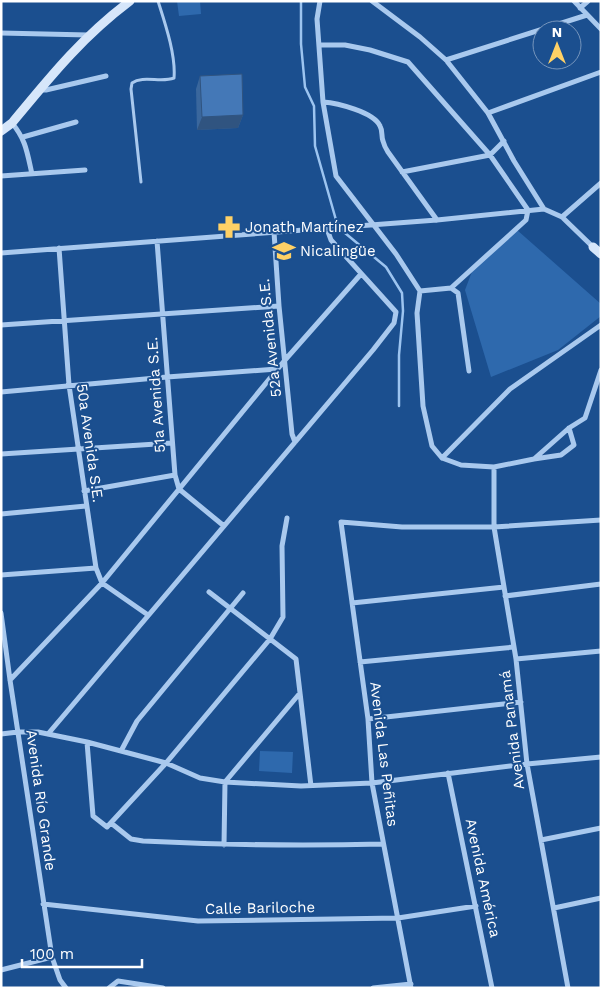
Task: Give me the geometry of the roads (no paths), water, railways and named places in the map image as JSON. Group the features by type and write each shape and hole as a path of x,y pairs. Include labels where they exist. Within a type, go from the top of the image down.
{"street":[{"path":"1,131 12,123 65,59 88,35 130,1"},
{"path":"320,1 317,19 323,102 336,176 396,254 420,291 418,313 423,406 432,446 442,458 461,464 494,467 562,455 574,445 569,428"},
{"path":"372,1 420,37 446,60 488,113 514,161 544,209"},
{"path":"574,1 601,29"},
{"path":"580,8 588,1"},
{"path":"446,60 587,15"},
{"path":"1,33 88,35"},
{"path":"320,45 345,45 370,50 408,62 490,155 528,210 526,220 451,288 420,291"},
{"path":"488,113 601,72"},
{"path":"40,90 106,76"},
{"path":"323,102 354,108 377,122 382,129 382,141 388,152 437,220"},
{"path":"23,137 76,122"},
{"path":"12,123 23,137 32,174"},
{"path":"402,172 490,155 504,141"},
{"path":"1,176 85,170"},
{"path":"562,217 601,183"},
{"path":"1,253 327,229 544,209 562,217 601,254"},
{"path":"48,734 394,323 396,312 331,240 327,229"},
{"name":"52a Avenida S.E.","path":"274,232 278,306 292,434 295,442"},
{"name":"51a Avenida S.E.","path":"157,241 172,443 175,475 179,489"},
{"name":"50a Avenida S.E.","path":"59,248 69,385 96,568 102,583"},
{"path":"10,680 102,583 285,360 361,274"},
{"path":"451,288 458,293 469,370"},
{"path":"1,325 278,306"},
{"path":"442,458 510,389 601,325"},
{"path":"1,392 167,377 277,370"},
{"path":"534,460 569,428 585,418 601,370"},
{"path":"1,454 172,443"},
{"name":"Avenida Panamá","path":"494,467 494,527 516,659 526,764 568,988"},
{"path":"84,491 175,475"},
{"path":"179,489 224,526"},
{"path":"1,514 86,506"},
{"path":"87,742 94,816 108,827 166,763 270,640 283,617 282,546 287,518"},
{"path":"494,527 601,520"},
{"name":"Avenida Las Peñitas","path":"411,986 372,783 368,719 341,522 402,527 494,527"},
{"path":"1,575 96,568"},
{"path":"102,583 148,616"},
{"path":"505,596 601,584"},
{"path":"352,602 504,588"},
{"path":"209,592 296,659 311,786"},
{"path":"121,751 137,721 243,593"},
{"name":"Avenida Río Grande","path":"1,613 52,957 60,980 66,988"},
{"path":"360,662 514,646"},
{"path":"516,659 601,651"},
{"path":"224,845 225,782 300,693"},
{"path":"368,719 521,702"},
{"path":"1,734 18,732 48,734 87,742 166,763 200,778 225,782 311,786 372,783 448,772 601,757"},
{"name":"Avenida América","path":"448,772 492,988"},
{"path":"111,823 132,839 143,841 224,845 383,844"},
{"path":"541,840 601,828"},
{"path":"554,908 601,898"},
{"name":"Calle Bariloche","path":"43,904 198,921 398,918 476,906"},
{"path":"1,970 52,957"},
{"path":"109,988 118,981 163,988"},
{"path":"372,988 411,986"}],"lane":[{"path":"141,182 132,83 137,80 169,80 174,78 175,70 168,34 158,1"}],"waterway":[{"path":"301,1 301,44 305,87 314,106 315,146 336,220 345,233 386,267 402,293 399,406"}],"place":[{"name":"Jonath Martínez","path":"229,227"},
{"name":"Nicalingüe","path":"284,251"}]}
